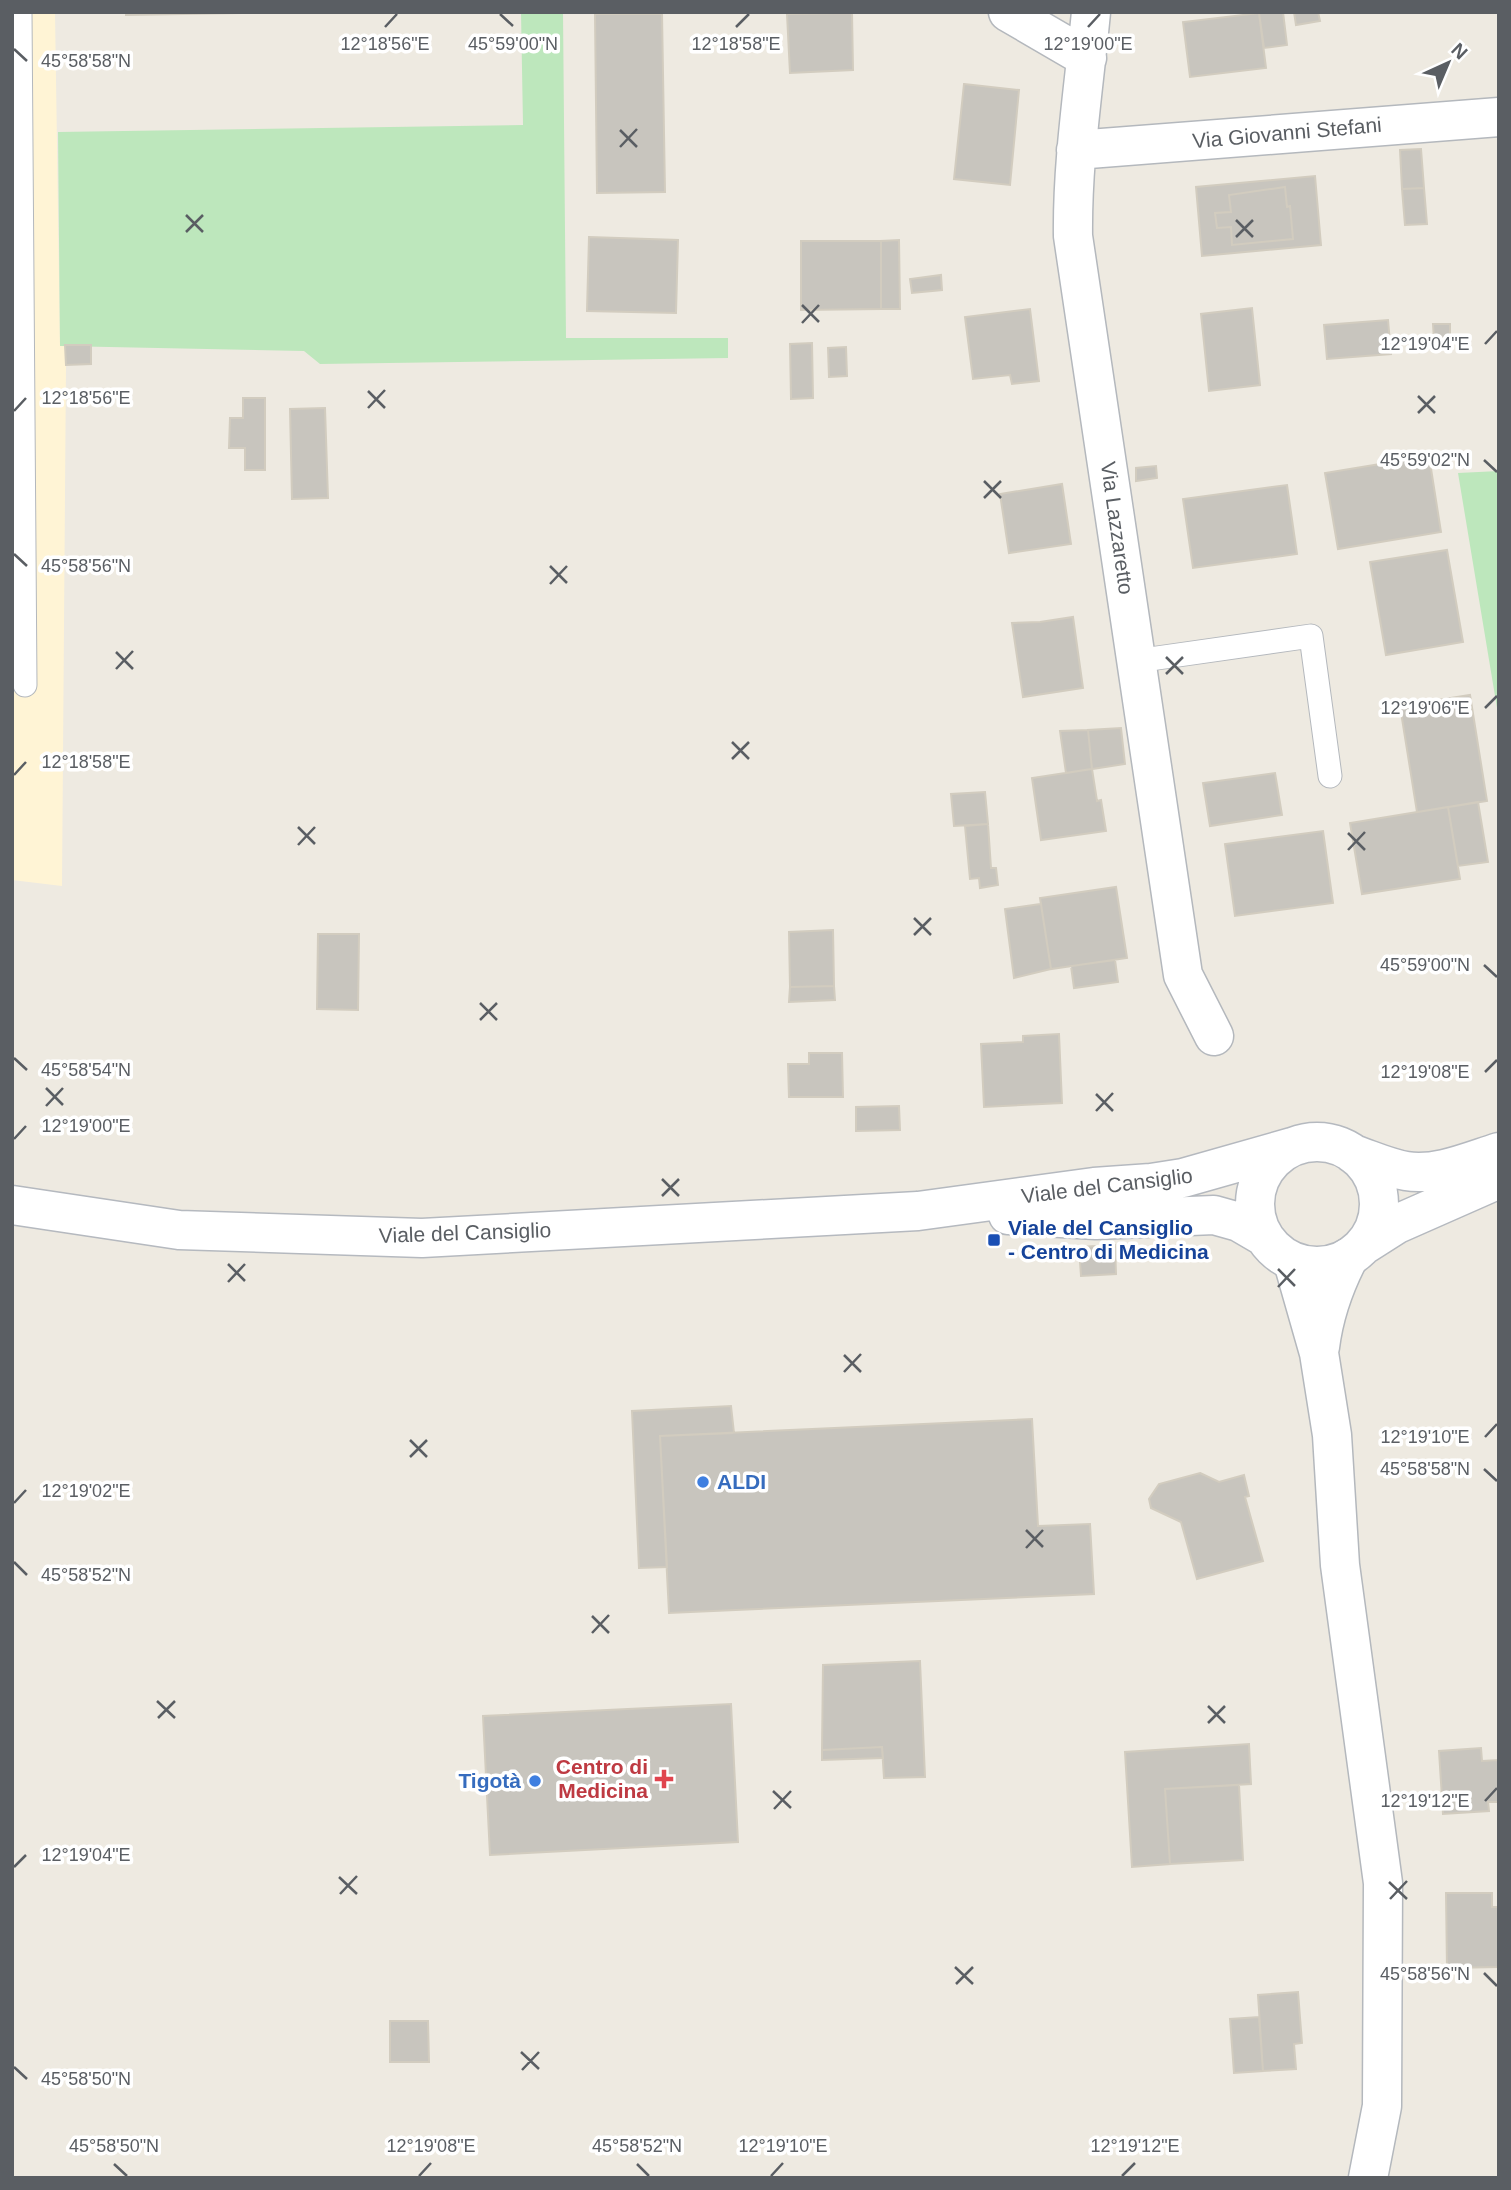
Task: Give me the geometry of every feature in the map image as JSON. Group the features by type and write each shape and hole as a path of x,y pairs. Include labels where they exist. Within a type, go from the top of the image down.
{"street":[{"path":"1008,12 1087,58"},
{"name":"Via Lazzaretto","path":"1091,12 1076,150 1073,236 1183,975 1214,1036"},
{"name":"Via Giovanni Stefani","path":"1076,150 1499,117"},
{"path":"1499,1152 1443,1168 1408,1171 1353,1154 1334,1145 1312,1142 1292,1147 1273,1159 1261,1176 1255,1197 1256,1218 1263,1236 1276,1251 1293,1262 1312,1266 1331,1265 1397,1224 1499,1179"},
{"name":"Viale del Cansiglio","path":"12,1205 179,1230 422,1238 918,1211 1094,1186 1151,1183 1183,1178 1292,1147"},
{"path":"1319,1353 1327,1308 1336,1281 1374,1228 1379,1209 1377,1190 1368,1170 1353,1154"},
{"name":"Viale del Cansiglio","path":"918,1211 1096,1220 1214,1215 1239,1222 1263,1236"},
{"path":"1293,1262 1319,1353 1332,1435 1340,1565 1383,1883 1382,2106 1368,2178"}],"lane":[{"path":"20,12 25,685"},
{"path":"1136,660 1311,636 1330,776"}],"shaded area":[{"path":"12,12 55,12 60,345 65,345 66,365 62,886 12,880"}],"green space":[{"path":"521,12 563,12 566,338 728,338 728,358 320,364 304,351 60,346 58,132 523,125"},
{"path":"1499,471 1499,720 1458,473"}],"building":[{"path":"126,12 298,12 126,15"},
{"path":"1283,12 1287,45 1264,48 1259,13"},
{"path":"1294,12 1318,12 1320,21 1296,25"},
{"path":"852,13 853,70 790,73 787,14"},
{"path":"1259,13 1266,68 1190,77 1183,22"},
{"path":"595,14 662,14 665,192 597,193"},
{"path":"964,84 1019,90 1010,185 954,179"},
{"path":"1421,149 1424,188 1402,189 1400,150"},
{"path":"1315,176 1321,245 1202,256 1196,187","holes":["1285,187 1287,207 1290,206 1293,239 1232,245 1231,227 1217,228 1215,213 1231,212 1229,195"]},
{"path":"1285,187 1293,239 1232,245 1231,227 1217,228 1215,213 1231,212 1229,195"},
{"path":"1424,188 1427,224 1405,225 1402,189"},
{"path":"589,237 678,240 676,313 587,311"},
{"path":"899,240 900,309 881,309 881,241"},
{"path":"801,241 881,241 881,309 801,310"},
{"path":"941,275 942,290 912,293 910,279"},
{"path":"1252,308 1260,385 1209,391 1201,314"},
{"path":"1030,309 1039,381 1012,384 1010,375 973,379 965,317"},
{"path":"1388,320 1391,354 1327,359 1324,325"},
{"path":"1433,324 1450,324 1450,339 1434,340"},
{"path":"812,343 813,398 791,399 790,344"},
{"path":"65,345 91,345 91,364 66,365"},
{"path":"846,347 847,376 829,377 828,348"},
{"path":"243,398 265,398 265,470 245,470 245,448 229,448 230,418 243,418"},
{"path":"325,408 328,498 292,499 290,409"},
{"path":"1429,456 1441,532 1338,549 1325,473"},
{"path":"1156,466 1157,478 1136,481 1136,468"},
{"path":"1062,484 1071,544 1009,553 1000,494"},
{"path":"1287,485 1297,554 1193,568 1183,499"},
{"path":"1447,550 1463,642 1386,655 1370,562"},
{"path":"1073,617 1083,688 1023,697 1012,623"},
{"path":"1470,695 1487,801 1417,812 1400,706"},
{"path":"1121,728 1125,764 1092,769 1088,730"},
{"path":"1088,730 1092,769 1066,773 1060,731"},
{"path":"1092,769 1097,801 1101,800 1106,831 1041,840 1032,778"},
{"path":"1275,773 1282,815 1210,826 1203,783"},
{"path":"985,792 988,824 954,826 951,794"},
{"path":"1478,802 1488,862 1458,866 1448,807"},
{"path":"1448,807 1460,879 1362,894 1350,823"},
{"path":"988,824 991,868 996,868 998,885 980,888 979,878 970,879 965,826"},
{"path":"1323,831 1333,903 1235,916 1225,844"},
{"path":"1116,887 1127,958 1051,969 1040,898"},
{"path":"1041,904 1051,969 1014,978 1005,909"},
{"path":"833,930 834,986 790,987 789,932"},
{"path":"318,934 359,934 358,1010 317,1009"},
{"path":"1115,960 1118,982 1074,988 1071,966"},
{"path":"834,986 835,1000 789,1002 790,987"},
{"path":"1059,1034 1062,1103 984,1107 981,1044 1023,1042 1023,1036"},
{"path":"809,1053 842,1053 843,1097 789,1097 788,1064 809,1064"},
{"path":"899,1106 900,1130 856,1131 856,1107"},
{"path":"1115,1245 1116,1274 1081,1276 1079,1247"},
{"path":"731,1406 734,1433 660,1436 667,1567 639,1568 632,1411"},
{"path":"1032,1419 1038,1526 1090,1524 1094,1594 669,1613 660,1436"},
{"path":"1200,1473 1219,1482 1244,1475 1249,1496 1245,1497 1263,1561 1197,1579 1181,1522 1151,1508 1149,1499 1159,1484"},
{"path":"920,1661 925,1777 884,1778 882,1747 822,1750 823,1665"},
{"path":"731,1704 738,1842 490,1855 483,1716"},
{"path":"1249,1744 1251,1784 1165,1789 1170,1864 1132,1867 1125,1752"},
{"path":"882,1747 883,1758 822,1760 822,1750"},
{"path":"1481,1748 1482,1761 1499,1760 1499,1802 1488,1802 1489,1811 1443,1814 1439,1751"},
{"path":"1239,1785 1243,1860 1170,1864 1165,1789"},
{"path":"1446,1893 1492,1893 1492,1907 1499,1907 1499,1967 1447,1968"},
{"path":"1298,1992 1302,2043 1294,2044 1296,2069 1263,2071 1258,1995"},
{"path":"1259,2017 1263,2071 1234,2073 1230,2019"},
{"path":"390,2021 428,2021 429,2062 390,2062"}],"place":[{"name":"Viale del Cansiglio - Centro di Medicina","path":"994,1240"},
{"name":"ALDI","path":"703,1482"},
{"name":"Centro di Medicina","path":"664,1779"},
{"name":"Tigotà","path":"535,1781"}]}
